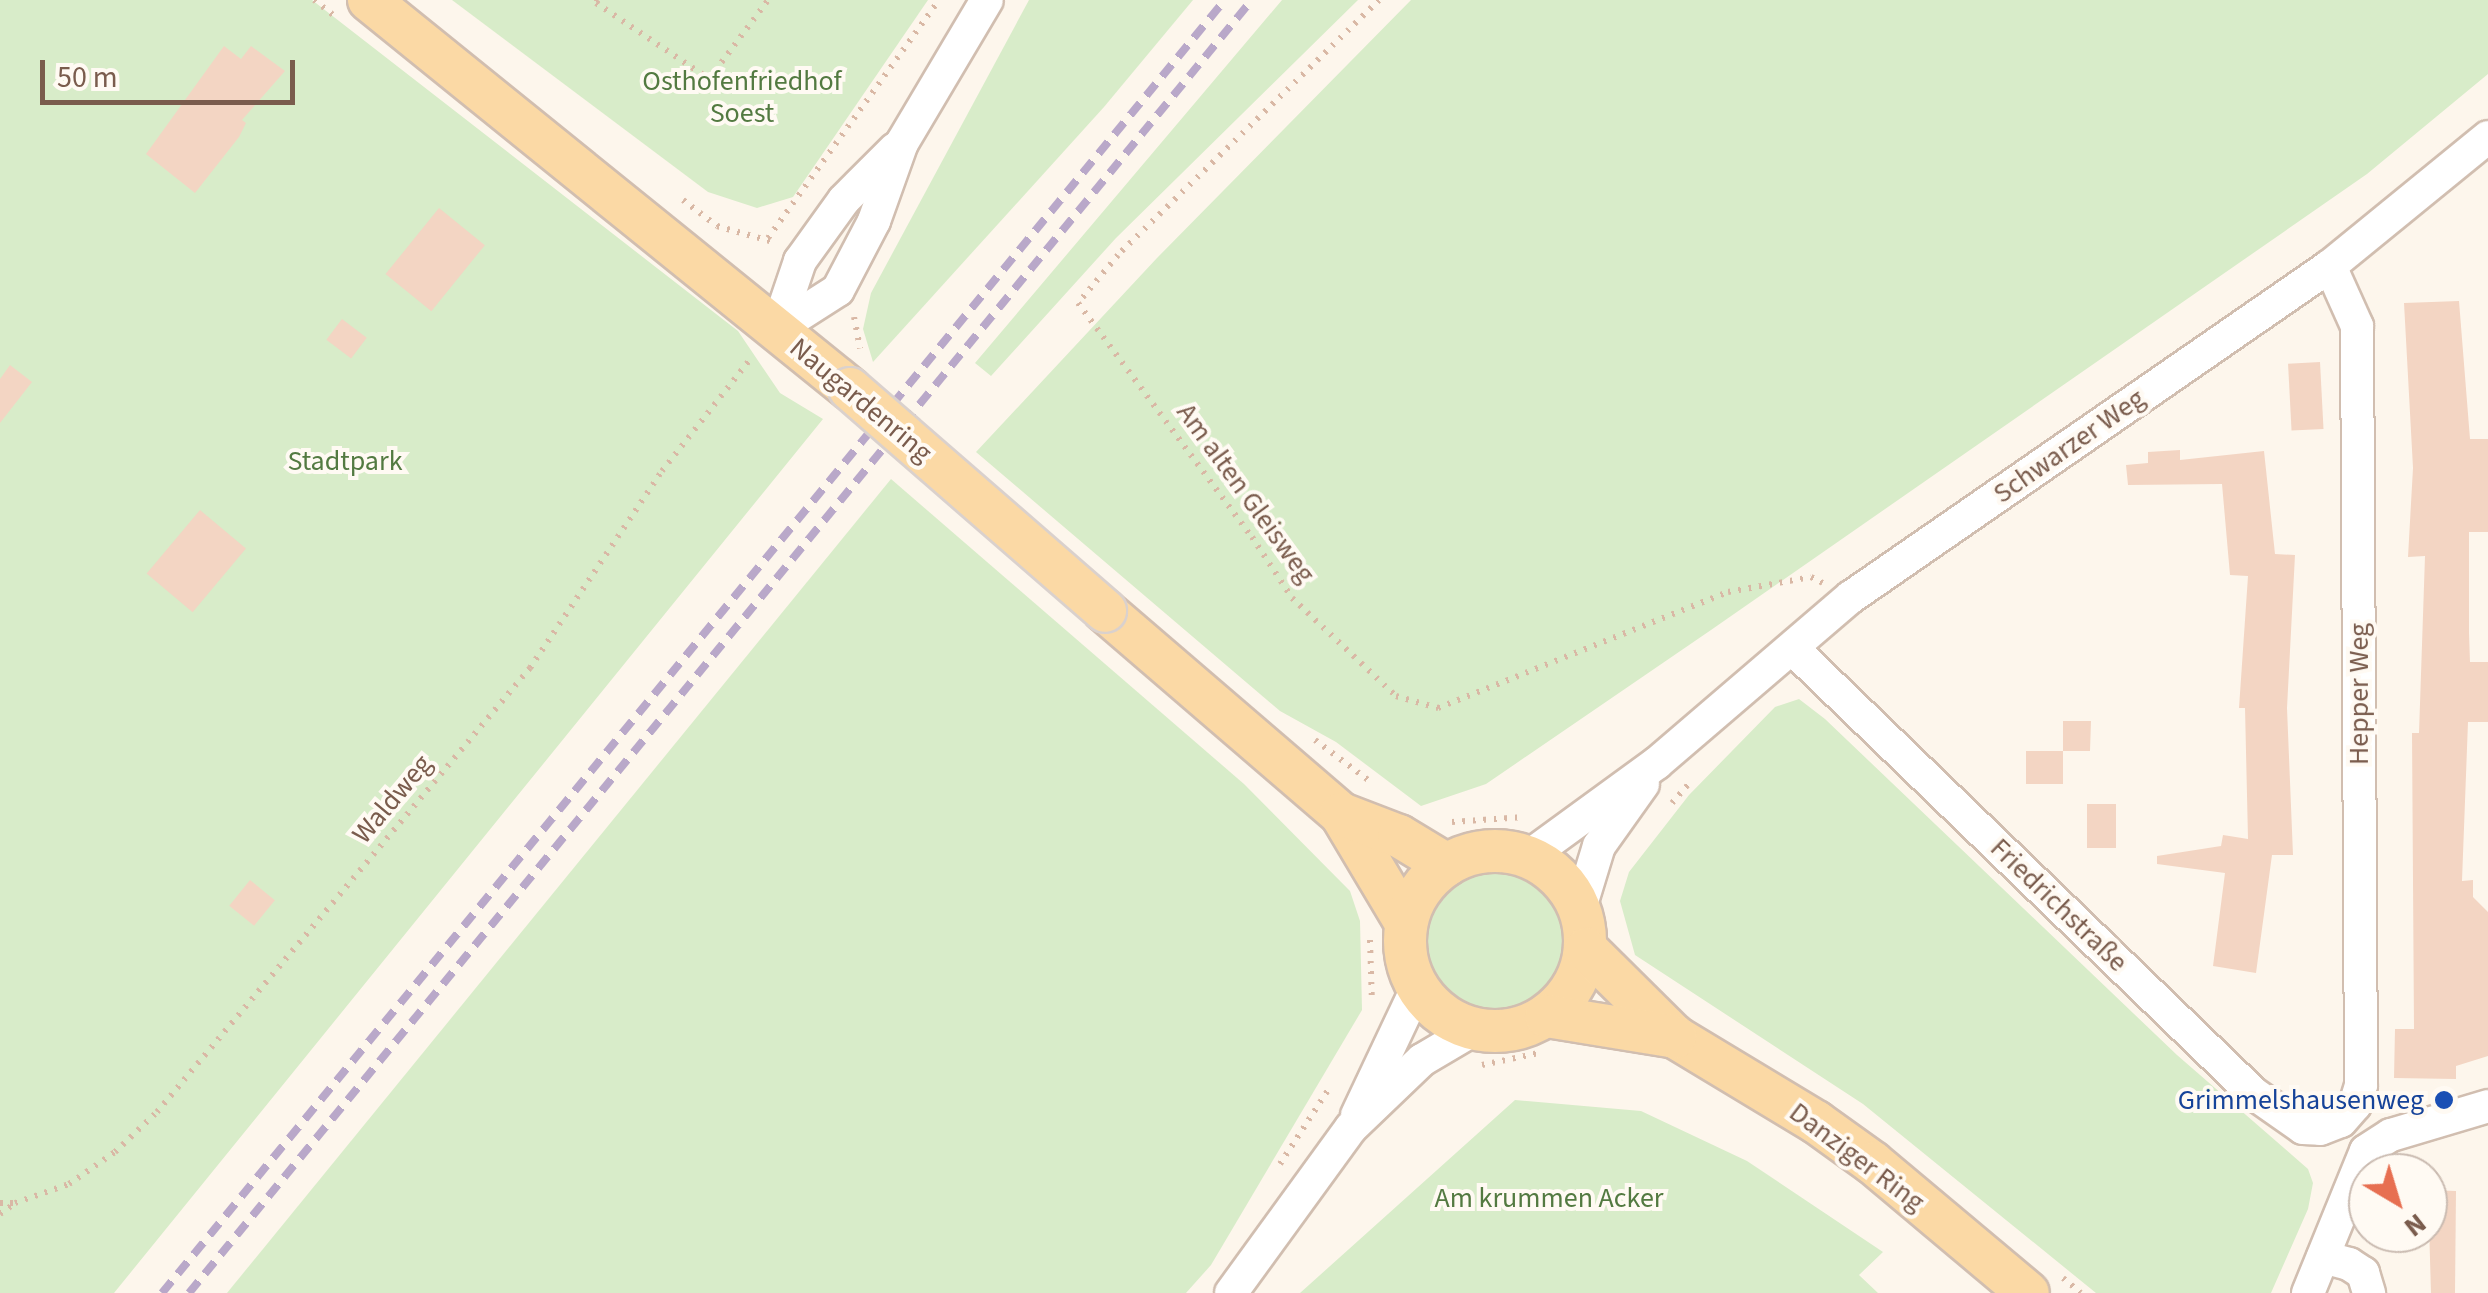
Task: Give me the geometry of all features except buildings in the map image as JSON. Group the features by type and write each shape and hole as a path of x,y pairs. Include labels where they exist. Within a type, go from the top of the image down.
{"main road":[{"name":"Naugardenring","path":"369,0 766,341 850,389 1341,814 1406,924"},
{"name":"Naugardenring","path":"1341,814 1399,836 1447,865"},
{"path":"1501,851 1528,857 1560,877 1583,928 1574,987 1546,1016 1511,1031 1473,1030 1439,1013 1418,988 1406,957 1406,924 1420,890 1447,865 1473,854 1501,851"},
{"name":"Danziger Ring","path":"1583,928 1675,1037 1858,1153 2028,1293"},
{"name":"Danziger Ring","path":"1546,1016 1675,1037"}],"street":[{"path":"766,341 838,290 874,220 902,143 988,0"},
{"name":"Schwarzer Weg","path":"1528,857 1658,763 1851,597 2330,266 2488,138"},
{"path":"766,341 800,262 844,200 902,143"},
{"name":"Hepper Weg","path":"2330,266 2357,326 2361,1085 2355,1105 2341,1121"},
{"name":"Friedrichstraße","path":"1792,648 2253,1093 2303,1128 2320,1129 2341,1121"},
{"name":"Schwarzer Weg","path":"1583,928 1599,846 1658,763"},
{"path":"1352,1128 1418,988"},
{"path":"1231,1293 1352,1128 1422,1060 1473,1030"},
{"path":"2314,1282 2366,1150 2391,1135 2488,1106"},
{"path":"2314,1282 2349,1264 2363,1273 2370,1293"}],"path":[{"path":"595,1 709,79 768,0"},
{"path":"768,238 939,0"},
{"name":"Am alten Gleisweg","path":"1379,0 1118,255 1078,303 1240,521 1292,598 1396,696 1438,708 1728,592 1811,577 1851,597"},
{"name":"Waldweg","path":"0,1202 15,1203 69,1184 115,1152 157,1112 530,668 662,471 766,341"},
{"path":"1310,738 1324,743 1385,793"},
{"path":"0,1214 15,1203"}],"green space":[{"name":"Stadtpark","path":"0,0 312,0 738,331 780,393 823,419 114,1293 0,1293"},
{"name":"Osthofenfriedhof Soest","path":"452,0 928,0 793,197 757,208 708,192"},
{"path":"1029,0 1193,0 1104,107 873,362 863,329 871,293"},
{"path":"1282,0 1358,0 1116,238 991,376 975,363"},
{"path":"1411,0 2488,0 2488,74 2367,174 1711,630 1486,784 1421,806 1336,742 1280,711 976,452 1157,258"},
{"path":"891,479 1244,784 1350,891 1360,921 1362,1010 1211,1265 1186,1293 227,1293"},
{"path":"1799,699 1825,719 2177,1055 2308,1169 2313,1183 2308,1209 2271,1293 2096,1293 1863,1104 1635,955 1620,901 1629,872 1689,795 1775,707"},
{"path":"1494,868 1522,873 1546,889 1562,913 1567,941 1562,969 1546,993 1522,1009 1494,1014 1466,1009 1442,993 1426,969 1421,941 1426,913 1442,889 1466,873"},
{"name":"Am krummen Acker","path":"1515,1100 1641,1111 1747,1161 1883,1252 1859,1275 1878,1293 1300,1293"}],"railway":[{"path":"162,1293 1225,0"},
{"path":"189,1293 1252,0"}],"place":[{"name":"Grimmelshausenweg","path":"2444,1100"}]}
